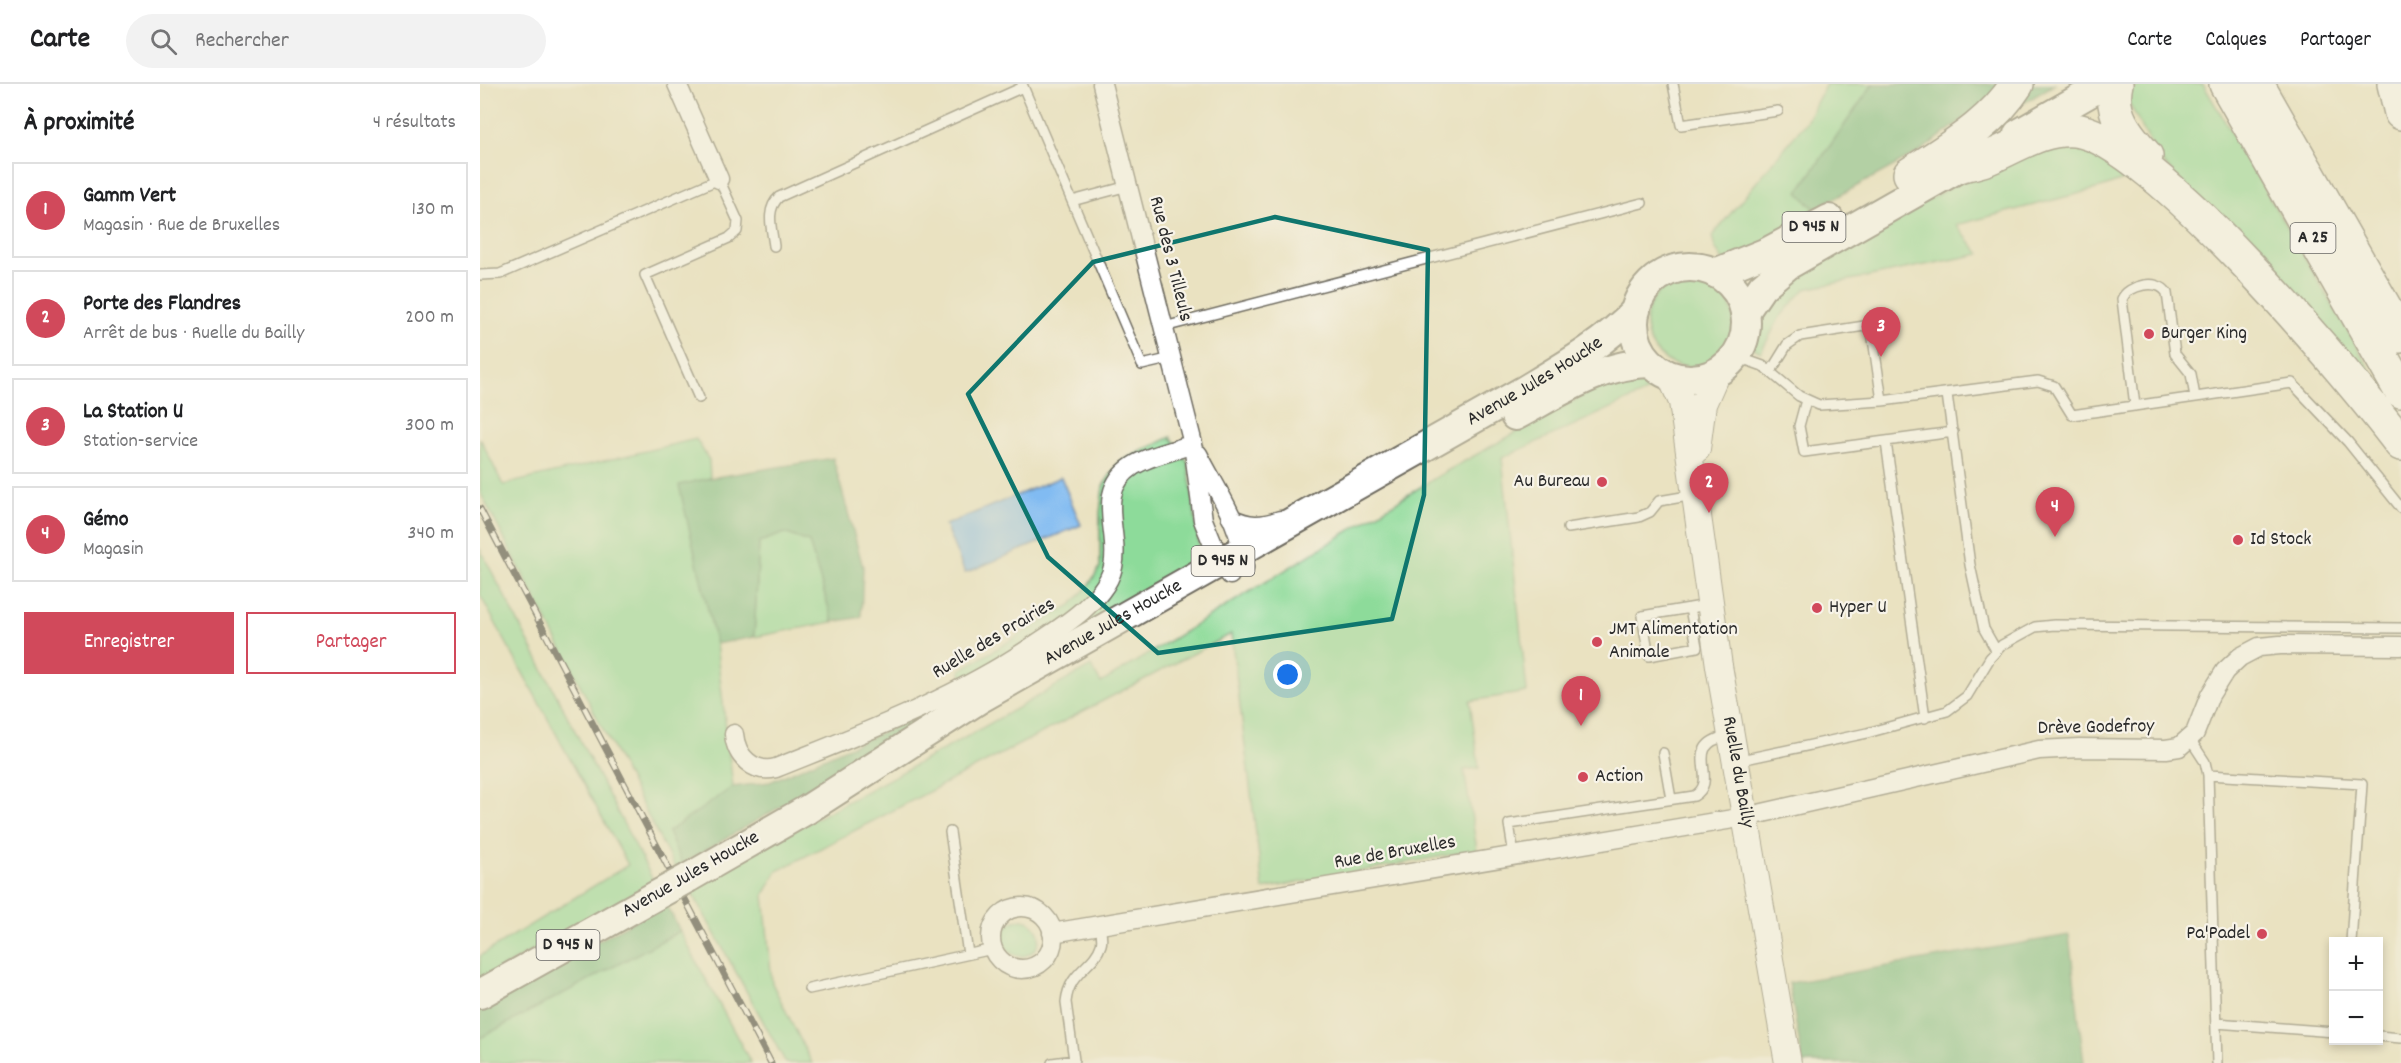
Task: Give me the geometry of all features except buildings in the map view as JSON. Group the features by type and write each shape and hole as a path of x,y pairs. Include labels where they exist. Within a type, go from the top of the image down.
{"highway":[{"path":"1910,174 1979,127 1998,109 2017,84"},
{"path":"2116,84 2114,100 2120,124 2133,141 2197,215 2297,319 2401,444"},
{"name":"A 25","path":"2226,84 2401,392"},
{"name":"A 25","path":"2257,84 2401,336"},
{"path":"2394,84 2401,113"},
{"path":"1962,165 1993,156 2042,133 2063,130 2085,132 2121,150 2197,215"}],"main road":[{"name":"D 945 N","path":"1715,273 1767,252 1984,136 2075,84"},
{"name":"D 945 N","path":"1745,312 1762,287 1788,265 2105,84"},
{"path":"1690,267 1715,273 1734,289 1745,312 1744,335 1726,364 1697,378 1661,369 1642,352 1636,339 1635,310 1646,288 1666,272 1690,267"},
{"name":"Avenue Jules Houcke","path":"480,994 808,809 874,776 1235,564 1350,489 1575,359 1615,330 1635,310"},
{"name":"Avenue Jules Houcke","path":"1235,564 1580,382 1621,366 1661,369"}],"street":[{"path":"677,84 719,179"},
{"name":"Rue des 3 Tilleuls","path":"1102,84 1193,444 1203,520 1235,564"},
{"name":"Ruelle du Bailly","path":"1695,487 1701,414 1726,364"},
{"name":"Ruelle du Bailly","path":"1661,369 1682,402 1695,487 1700,606 1731,736 1788,1063"},
{"name":"Rue des 3 Tilleuls","path":"1193,444 1231,518 1235,564"},
{"name":"Ruelle des Prairies","path":"734,734 737,748 745,760 758,768 776,768 913,711 980,678 1016,657 1073,619 1098,594 1108,580 1114,565 1111,506 1114,491 1122,477 1142,461 1193,444"},
{"path":"1231,518 1250,526 1265,525 1316,501 1350,489"},
{"path":"2190,739 2195,733 2219,679 2232,664 2259,647 2280,645 2401,646"},
{"name":"Drève Godefroy","path":"1745,817 2026,752 2066,748 2166,749 2179,747 2190,739"},
{"name":"Rue de Bruxelles","path":"1052,933 1745,817"},
{"path":"1017,908 1028,908 1040,913 1048,922 1052,933 1052,944 1040,962 1030,967 1019,968 1008,965 993,949 991,937 993,926 1005,912 1017,908"}],"lane":[{"path":"1673,84 1681,125 1778,111"},
{"path":"774,246 770,211 773,203 779,197 1023,85 1142,365 1172,358"},
{"path":"480,275 500,274 719,179 738,221 737,231 729,238 645,275 699,398"},
{"path":"1072,201 1128,186"},
{"path":"1164,327 1642,202"},
{"path":"2135,406 2122,299 2131,289 2155,284 2163,286 2169,297 2175,354 2191,374 2195,397"},
{"path":"1771,371 1787,345 1800,336 1871,325 1882,401"},
{"path":"1726,364 1756,363 1771,371 1806,400 1828,406 1947,394 2042,381 2057,390 2072,415 2292,382 2348,442 2401,508"},
{"path":"1947,394 1970,565 1984,629 1993,654"},
{"path":"1806,400 1799,426 1804,452 1953,432"},
{"path":"1886,442 1925,718"},
{"path":"1568,528 1639,517 1650,512 1659,501 1695,487"},
{"path":"1700,606 1697,647 1649,656 1642,616 1700,606"},
{"path":"1735,762 1947,711 1961,703 1971,691 1993,654 2027,630 2054,625 2401,628"},
{"path":"1514,855 1509,824 1698,793 1704,780 1701,759 1705,747 1717,738 1731,736"},
{"path":"2190,739 2205,762 2208,775 2217,1063"},
{"path":"1663,753 1671,799"},
{"path":"2208,775 2362,784 2351,937"},
{"path":"950,832 968,954"},
{"path":"1052,1063 1074,1060 1066,1002 1067,993 1074,978 1099,949 1102,939 1100,926"},
{"path":"810,989 993,949"},
{"path":"2216,1023 2329,1032"},
{"path":"2383,1036 2401,1038"}],"highlighted area":[{"path":"1275,217 1428,250 1424,495 1392,619 1158,653 1048,557 968,394 1093,262"}],"green space":[{"path":"1826,84 1873,84 1798,192 1815,209 1759,247 1724,262 1715,248 1712,236 1806,122"},
{"path":"1873,84 2004,84 1998,93 1921,151 1815,209 1798,192"},
{"path":"2025,84 2055,84 2024,103 2018,97"},
{"path":"2140,84 2203,84 2401,422 2158,157 2124,94"},
{"path":"2045,140 2089,144 2137,175 2104,187 1956,225 1980,254 1805,289 1780,317 1761,352 1749,346 1758,315 1782,282 1956,184"},
{"path":"1690,279 1707,282 1721,292 1731,306 1734,323 1731,340 1721,354 1707,364 1690,367 1673,364 1659,354 1649,340 1646,323 1649,306 1659,292 1673,282"},
{"path":"1642,374 1653,389 1502,458 1527,692 1470,701 1479,768 1464,770 1477,850 1263,889 1231,634 777,871 764,895 772,983 812,1063 786,1063 689,887 952,745 1091,666 1101,683 1445,472 1616,377"},
{"path":"1171,437 1188,463 1201,561 914,729 918,716 967,692 960,670 1071,605 1089,585 1100,567 1100,513 1103,486 1119,462"},
{"path":"480,438 503,485 696,439 709,460 710,478 680,485 716,644 733,787 668,832 682,864 675,868 480,492"},
{"path":"833,458 863,567 861,617 833,622 809,542 785,533 759,542 754,637 716,644 679,485"},
{"path":"785,533 809,542 833,622 754,637 759,542"},
{"path":"480,549 654,882 480,980 480,956 628,865 480,595"},
{"path":"918,716 914,729 682,864 668,832 733,787 770,782"},
{"path":"666,903 680,931 480,1038 480,1007"},
{"path":"1021,920 1034,925 1039,938 1034,951 1021,956 1008,951 1003,938 1008,925"},
{"path":"680,931 751,1063 480,1063 480,1038"},
{"path":"2069,935 2084,1063 1803,1063 1789,983"}],"water":[{"path":"1061,477 1081,525 965,573 945,525"}],"railway":[{"path":"480,509 771,1063"}],"place":[{"name":"Burger King","path":"2149,334"},
{"name":"La Station U","path":"1881,357"},
{"name":"Au Bureau","path":"1602,482"},
{"name":"Porte des Flandres","path":"1709,513"},
{"name":"Gémo","path":"2055,537"},
{"name":"Id Stock","path":"2238,540"},
{"name":"Hyper U","path":"1817,608"},
{"name":"JMT Alimentation Animale","path":"1597,642"},
{"name":"Gamm Vert","path":"1581,726"},
{"name":"Action","path":"1583,777"},
{"name":"Pa'Padel","path":"2262,934"}]}
